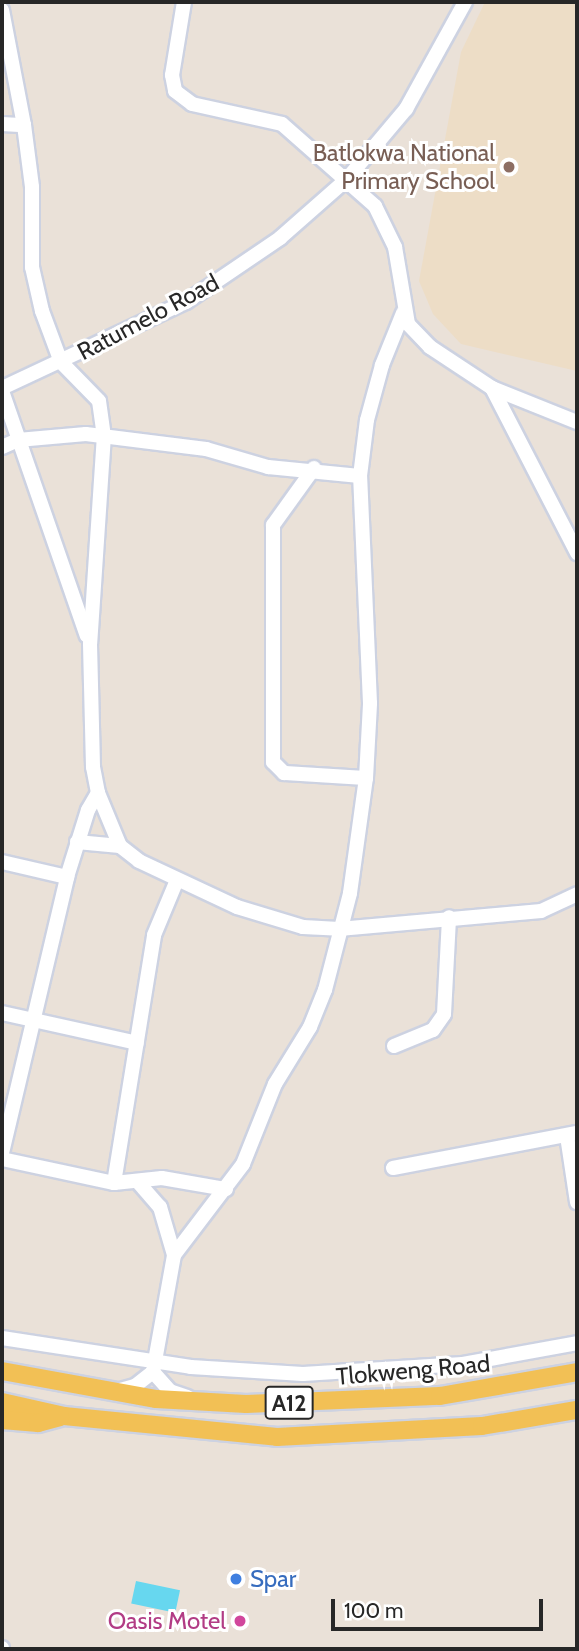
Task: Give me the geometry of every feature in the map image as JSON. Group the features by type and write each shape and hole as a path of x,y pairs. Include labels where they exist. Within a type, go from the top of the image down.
{"main road":[{"name":"Tlokweng Road","path":"2,1371 102,1390 199,1401 350,1403 440,1396 577,1372"},
{"name":"A12","path":"2,1402 64,1416 186,1432 291,1437 482,1426 577,1410"},
{"path":"2,1420 38,1423 64,1416"}],"street":[{"path":"184,2 173,75 181,99 282,124 347,179 384,218 395,247 403,313 417,337 492,388 577,422"},
{"name":"Ratumelo Road","path":"2,390 186,302 280,238 347,179 406,108 465,2"},
{"path":"2,10 24,125 32,187 32,267 61,362 97,397 104,436 90,644 93,767 98,793 120,846"},
{"path":"2,124 24,125"},
{"path":"174,1255 226,1189 247,1154 275,1084 310,1027 325,990 358,852 366,778 370,703 360,476 379,376 403,313"},
{"path":"492,388 577,553"},
{"path":"2,390 90,644"},
{"path":"2,447 18,440 104,436 223,452 268,467 314,468 360,476"},
{"path":"314,468 273,525 273,762 284,773 366,778"},
{"path":"98,793 77,842 67,877 29,1021 2,1156 114,1183 169,1178 226,1189"},
{"path":"77,842 120,846 177,880 269,919 339,929 449,917 541,911 577,894"},
{"path":"2,862 67,877"},
{"path":"114,1183 154,935 177,880"},
{"path":"394,1046 433,1030 444,1014 449,917"},
{"path":"2,1013 137,1043"},
{"path":"393,1168 572,1135 577,1202"},
{"path":"102,1390 128,1390 154,1367 174,1255 160,1207 138,1182"},
{"path":"2,1338 154,1367 253,1372 367,1371 463,1364 577,1343"},
{"path":"154,1367 170,1391 199,1401"}],"shaded area":[{"name":"Batlokwa National Primary School","path":"485,2 577,2 577,371 461,344 433,314 419,281 461,52"}],"water":[{"path":"136,1581 180,1590 175,1613 131,1603"}],"place":[{"name":"Batlokwa National Primary School","path":"509,167"},
{"name":"Spar","path":"236,1579"},
{"name":"Oasis Motel","path":"240,1621"}]}
